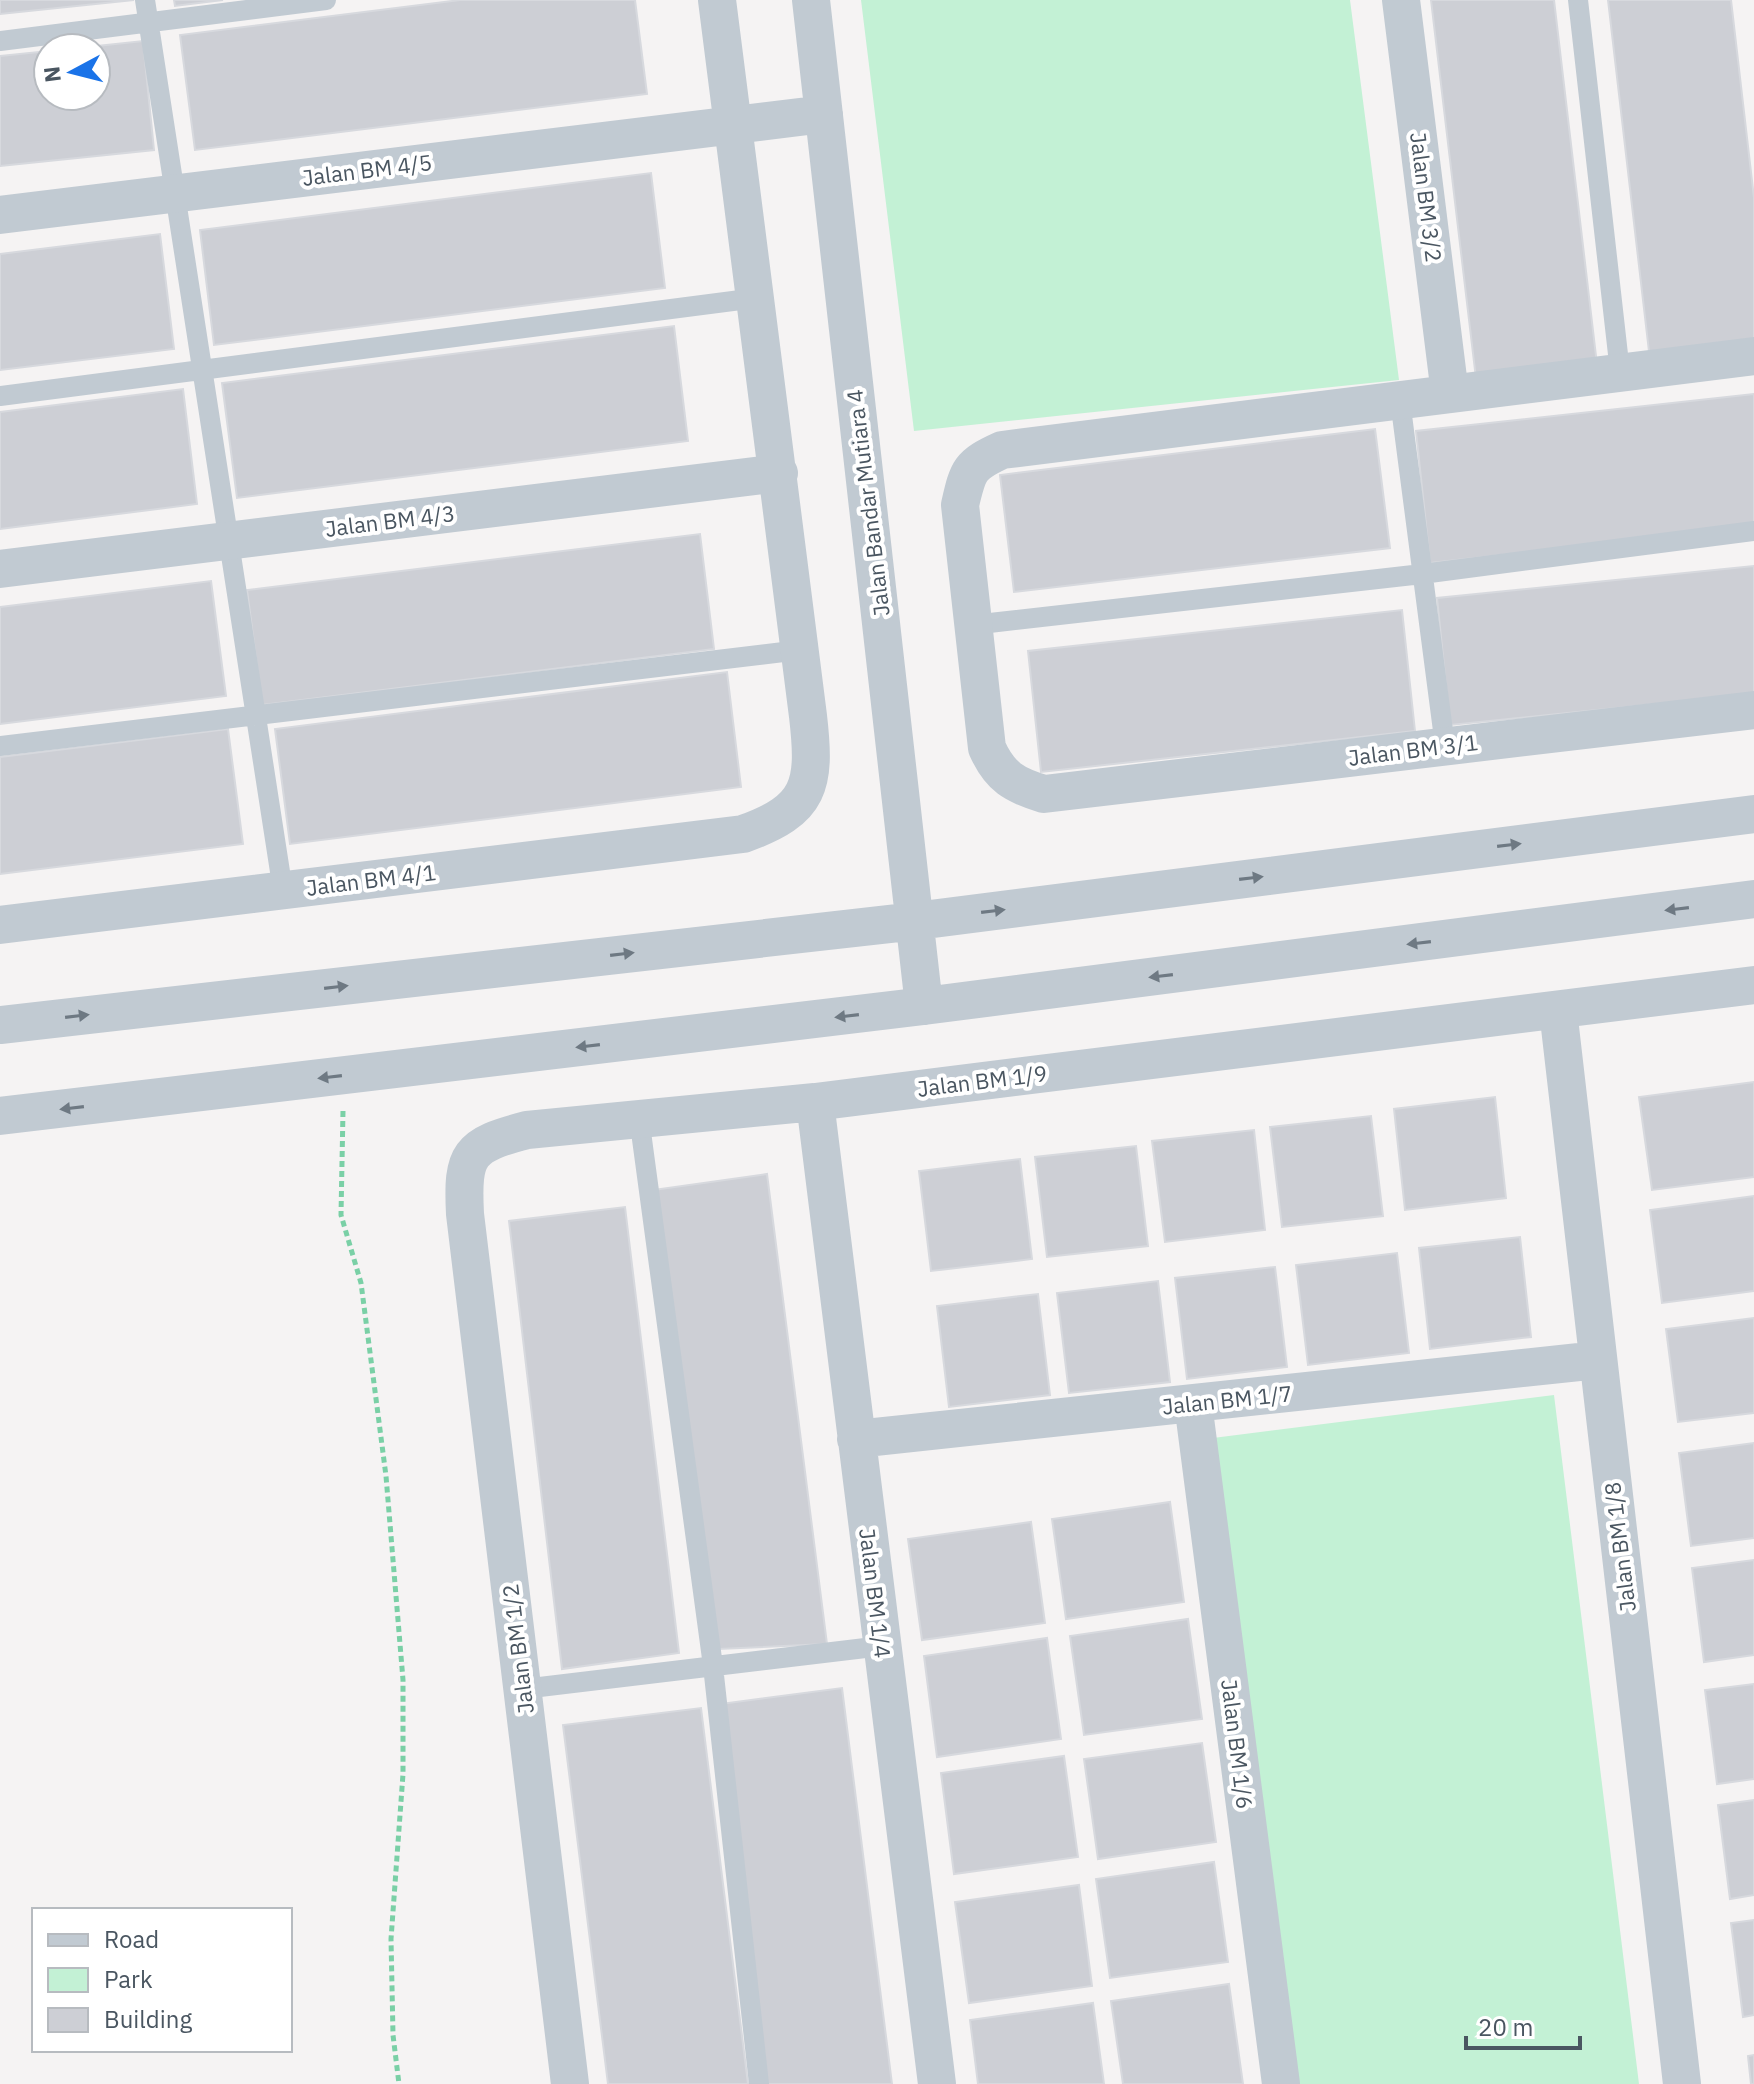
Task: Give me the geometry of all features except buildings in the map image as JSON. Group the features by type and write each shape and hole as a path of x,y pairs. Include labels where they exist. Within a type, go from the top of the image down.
{"street":[{"name":"Jalan BM 4/1","path":"0,925 743,834 785,817 803,794 813,756 717,0"},
{"name":"Jalan Bandar Mutiara 4","path":"811,0 924,1006"},
{"name":"Jalan BM 3/2","path":"1401,0 1450,394"},
{"name":"Jalan BM 4/5","path":"0,215 824,114"},
{"path":"1400,400 1754,356"},
{"name":"Jalan BM 3/1","path":"1400,400 1082,438 1002,450 976,462 966,476 960,505 987,748 997,770 1015,785 1044,794 1073,792 1754,710"},
{"name":"Jalan BM 4/3","path":"0,569 779,473"},
{"path":"0,1025 916,921 1754,814"},
{"path":"0,1116 924,1006 1754,899"},
{"name":"Jalan BM 1/9","path":"465,1214 463,1177 471,1155 490,1139 527,1130 815,1102 1754,985"},
{"name":"Jalan BM 1/8","path":"1558,1010 1682,2084"},
{"name":"Jalan BM 1/4","path":"815,1102 937,2084"},
{"name":"Jalan BM 1/2","path":"465,1214 570,2084"},
{"name":"Jalan BM 1/7","path":"856,1439 1598,1360"},
{"name":"Jalan BM 1/6","path":"1193,1403 1281,2084"}],"lane":[{"path":"145,0 283,891"},
{"path":"0,41 326,0"},
{"path":"1578,0 1620,372"},
{"path":"0,396 756,298"},
{"path":"1400,400 1445,746"},
{"path":"972,625 1422,574 1754,531"},
{"path":"0,746 800,650"},
{"path":"639,1117 713,1666 759,2084"},
{"path":"523,1689 882,1646"}],"path":[{"path":"345,1076 341,1215 361,1283 386,1476 403,1680 403,1774 391,1939 393,2035 399,2084"}],"green space":[{"path":"861,0 1350,0 1399,380 914,431"},
{"path":"1554,1395 1639,2084 1293,2084 1213,1438"}]}
